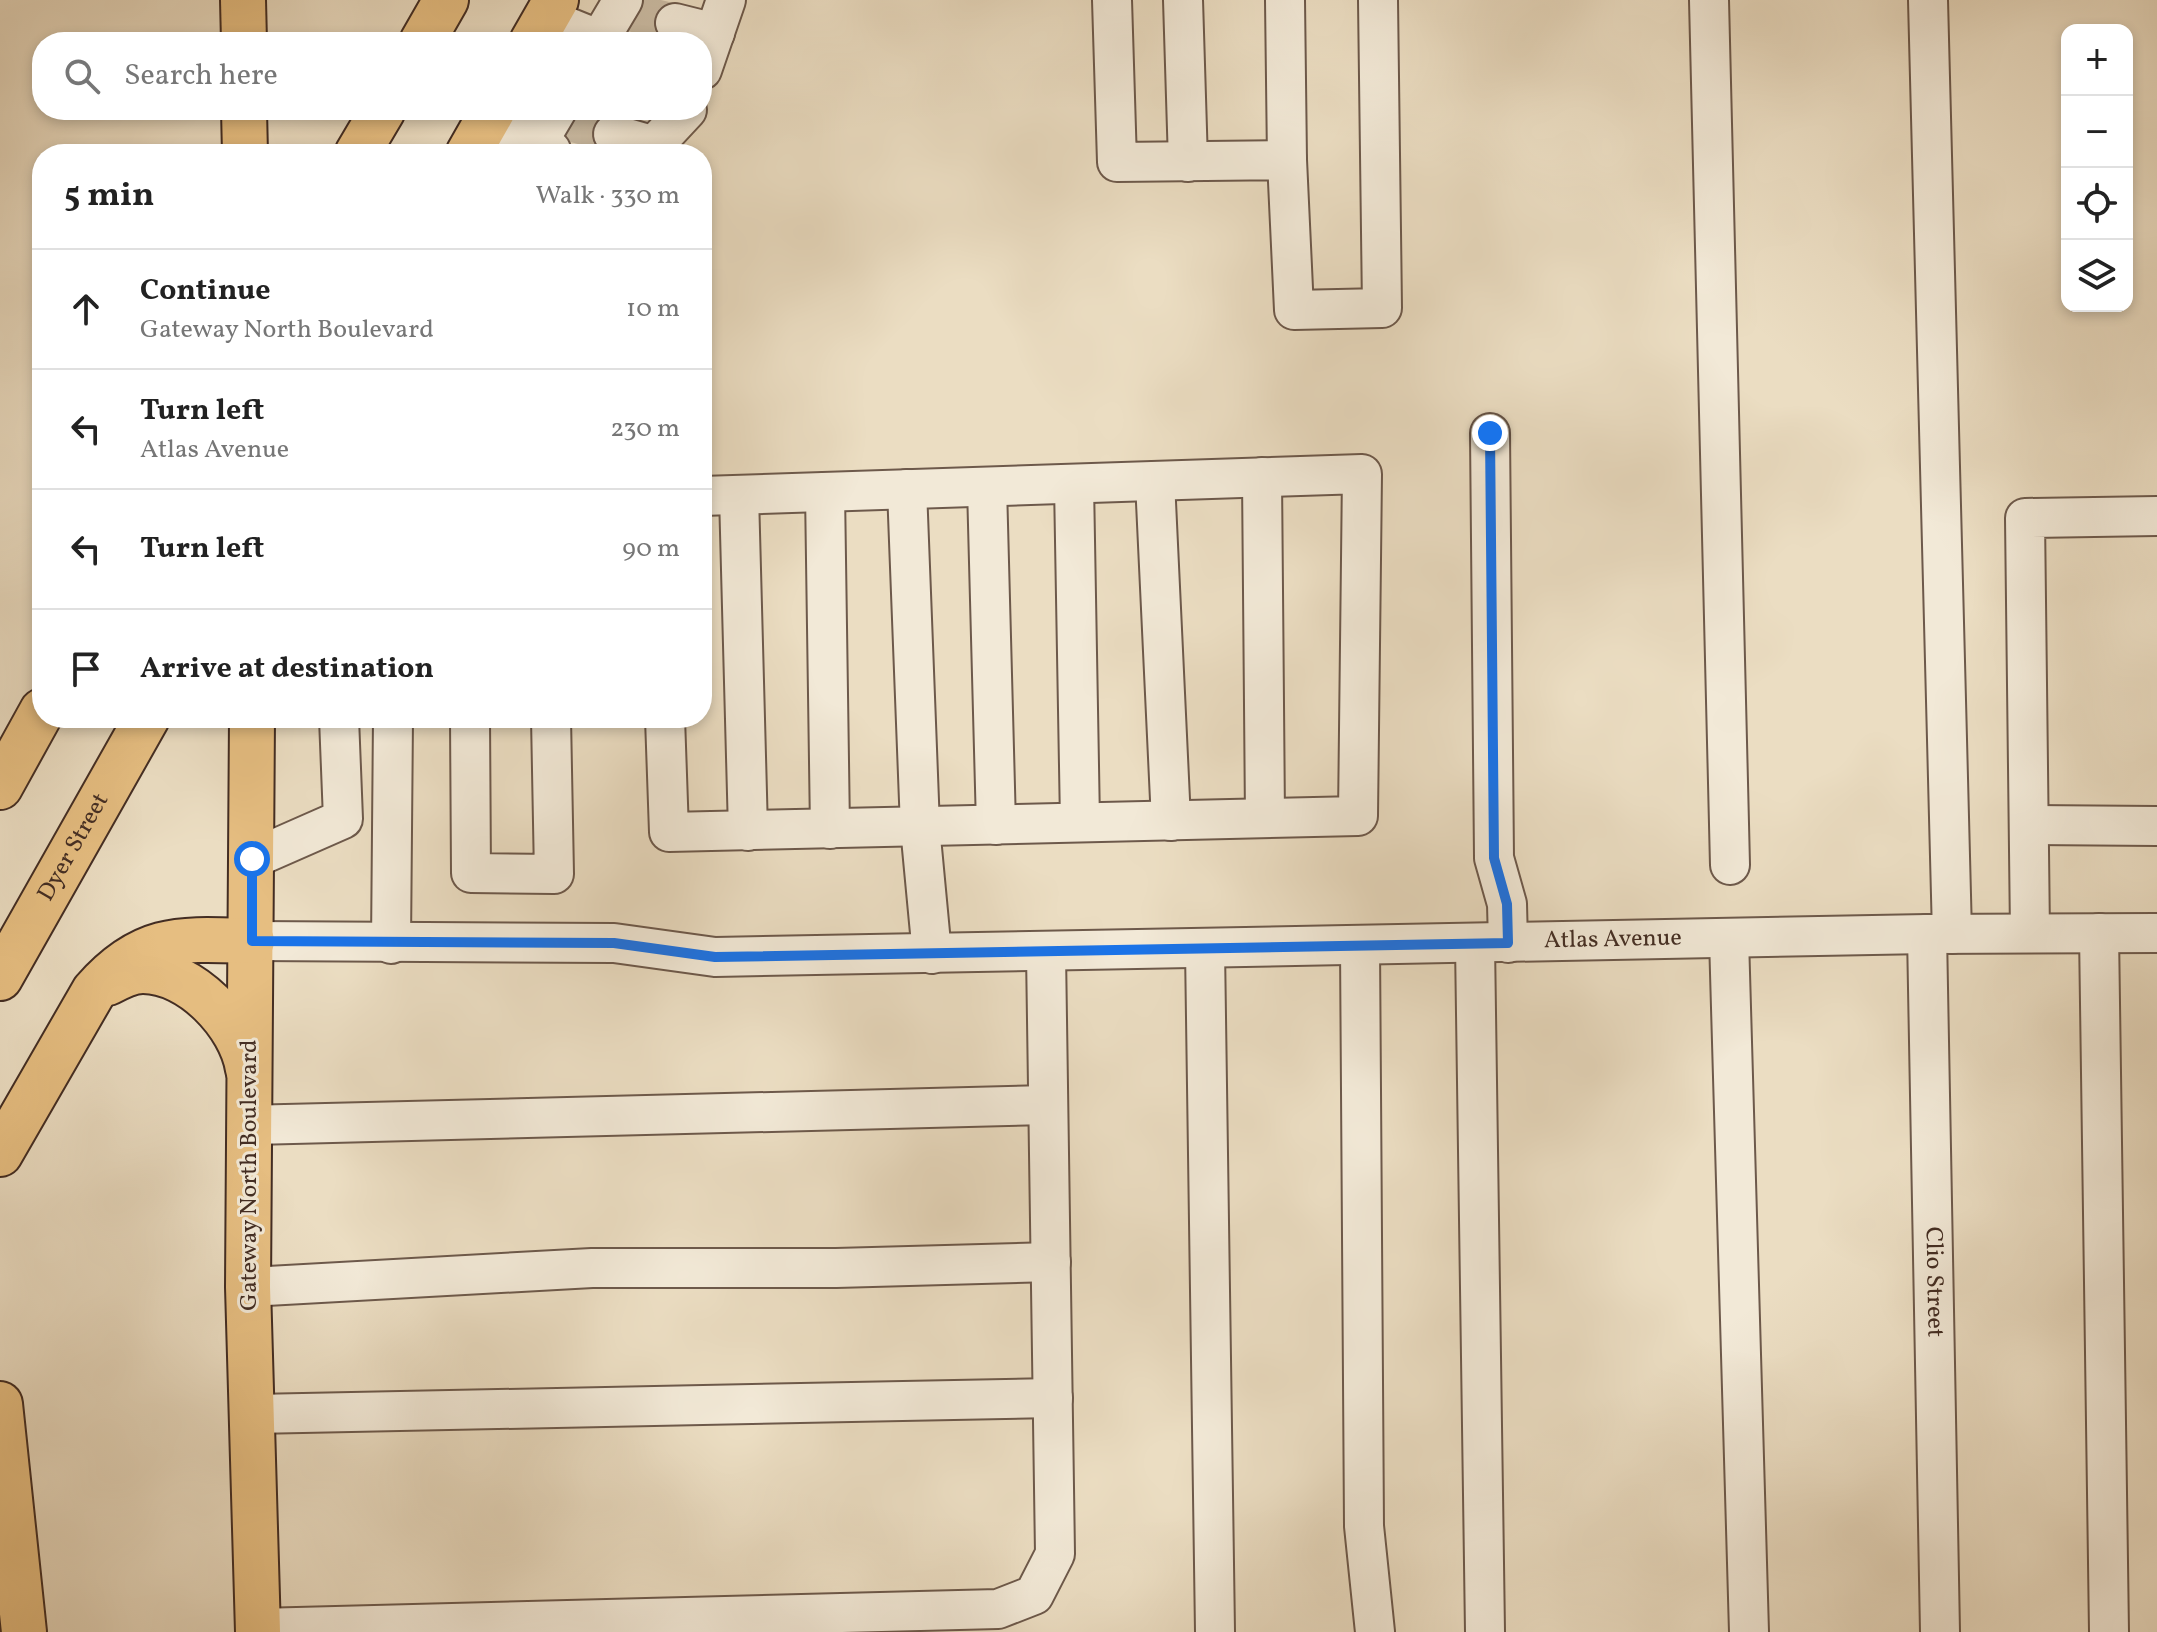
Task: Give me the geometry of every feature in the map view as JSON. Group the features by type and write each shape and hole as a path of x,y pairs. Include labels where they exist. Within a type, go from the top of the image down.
{"main road":[{"path":"243,0 244,32"},
{"path":"428,32 446,0"},
{"path":"244,120 245,144"},
{"path":"363,144 377,120"},
{"path":"0,787 33,728"},
{"name":"Dyer Street","path":"0,978 141,728"},
{"name":"Gateway North Boulevard","path":"252,728 248,1287 258,1630"},
{"path":"0,1154 94,991 115,967 138,951 166,942 252,941"},
{"path":"94,991 127,973 145,971 171,976 188,985 208,1001 232,1030 246,1054 250,1104"},
{"path":"0,1404 24,1632"}],"street":[{"path":"1112,0 1117,162 1287,160"},
{"path":"1183,0 1188,162"},
{"path":"1285,0 1287,160 1294,310 1382,308 1378,0"},
{"path":"1709,0 1730,865"},
{"name":"Clio Street","path":"1928,0 1939,934 1940,1632"},
{"path":"607,32 624,6"},
{"path":"675,23 721,16 712,42"},
{"path":"545,20 577,32"},
{"path":"656,144 675,120"},
{"path":"483,128 553,129"},
{"path":"613,134 637,144"},
{"path":"1485,1632 1492,944 1507,904 1494,858 1490,433"},
{"path":"665,728 669,832 748,831 1358,816 1362,474 720,495 748,831"},
{"path":"1262,477 1265,818"},
{"path":"1155,481 1171,821"},
{"path":"1074,484 1080,822"},
{"path":"987,487 996,825"},
{"path":"907,489 920,827 932,954"},
{"path":"825,492 830,829"},
{"path":"2030,933 2025,518 2157,516"},
{"path":"252,859 343,819 339,728"},
{"path":"391,944 393,728"},
{"path":"470,728 471,873 554,874 551,728"},
{"path":"2029,825 2157,826"},
{"path":"2099,933 2109,1632"},
{"name":"Atlas Avenue","path":"252,941 614,943 715,957 1939,934 2157,933"},
{"path":"1729,938 1749,1632"},
{"path":"1360,946 1364,1526 1375,1632"},
{"path":"1205,949 1215,1632"},
{"path":"258,1630 998,1609 1034,1595 1055,1554 1046,953"},
{"path":"250,1104 1048,1105"},
{"path":"248,1287 592,1268 836,1268 1051,1262"},
{"path":"253,1414 1053,1398"}],"tunnel":[{"path":"630,12 675,23"},
{"path":"569,122 613,134"}],"route":[{"path":"252,859 252,941 327,944 614,943 715,957 1508,943 1507,904 1494,858 1490,433"}]}
